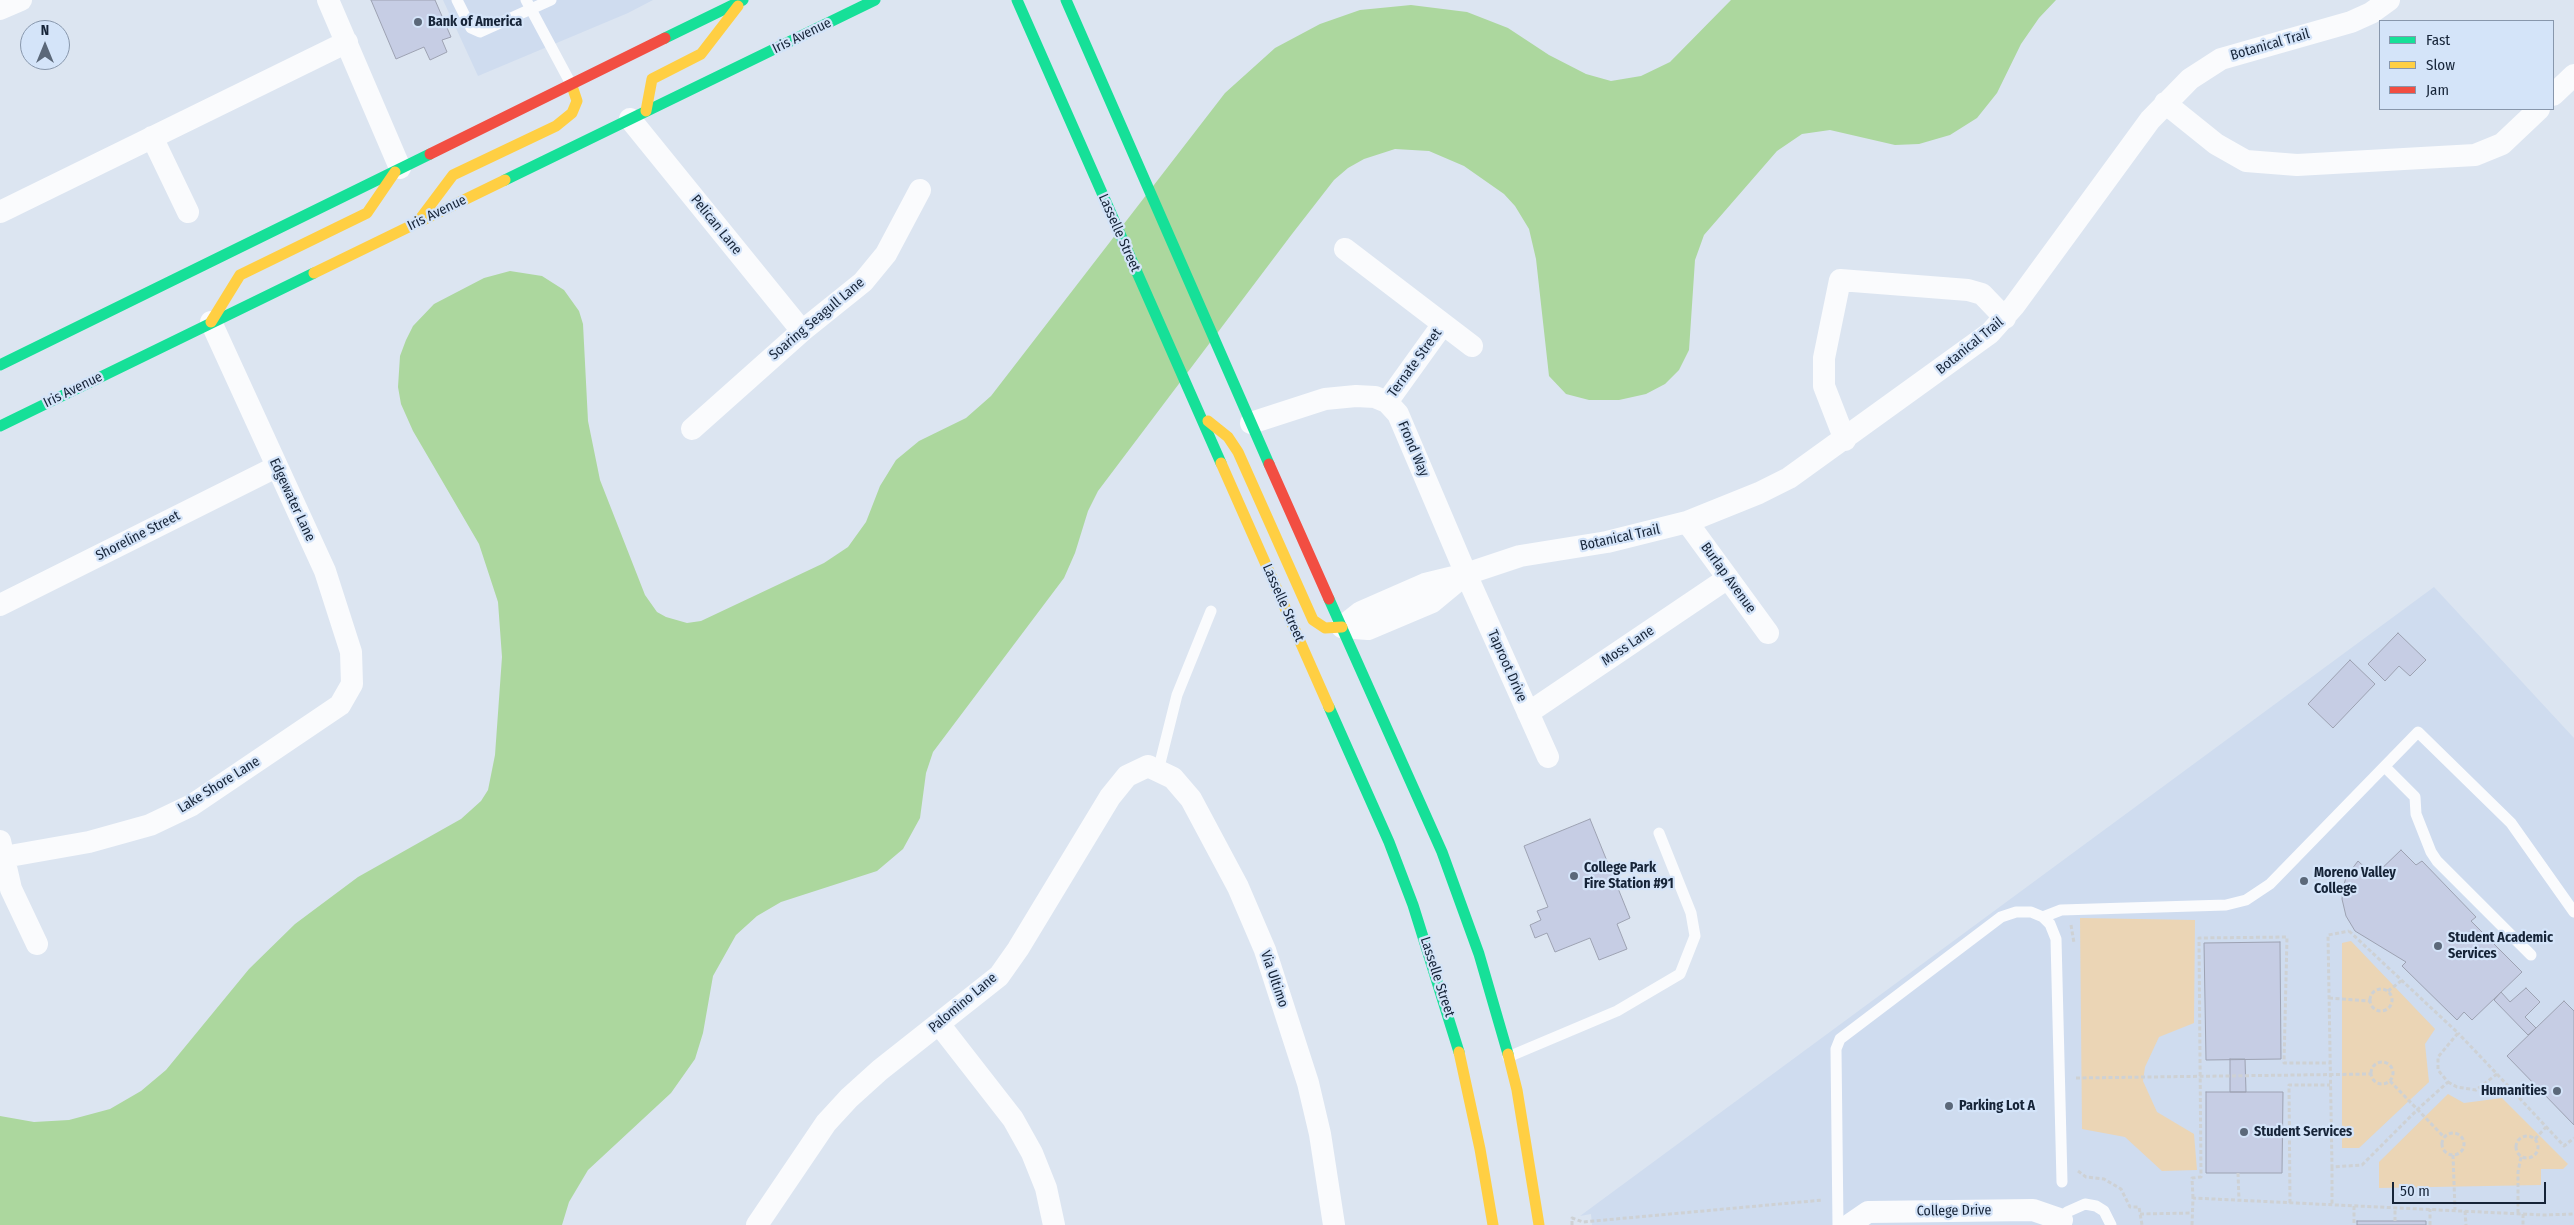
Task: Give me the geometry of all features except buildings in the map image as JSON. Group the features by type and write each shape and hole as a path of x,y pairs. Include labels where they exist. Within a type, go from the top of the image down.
{"main road":[{"path":"638,115 652,79 701,54 743,0"},
{"path":"1,362 572,86 743,0"},
{"name":"Iris Avenue","path":"0,426 875,0"},
{"name":"Lasselle Street","path":"1017,0 1389,842 1414,905 1454,1033 1480,1148 1493,1225"},
{"path":"1066,0 1135,155 1231,380 1442,852 1479,954 1517,1090 1539,1225"},
{"path":"418,222 453,176 556,126 572,113 577,101 572,86"},
{"path":"211,322 240,275 367,213 398,169"},
{"path":"1200,416 1228,437 1238,452 1313,620 1325,628 1342,627"}],"street":[{"path":"0,9 21,0"},
{"path":"328,0 398,169"},
{"name":"Botanical Trail","path":"1342,627 1361,612 1425,584 1466,574 1520,556 1607,542 1687,522 1766,490 1811,464 1969,350 2005,318 2150,120 2190,79 2221,59 2351,22 2371,13 2389,0"},
{"path":"0,212 347,42"},
{"path":"2554,95 2574,75"},
{"path":"2165,103 2216,144 2246,161 2297,164 2475,155 2502,144 2538,110"},
{"name":"Pelican Lane","path":"638,115 802,331"},
{"path":"152,137 188,212"},
{"name":"Soaring Seagull Lane","path":"692,429 802,331 863,282 886,254 920,190"},
{"path":"1345,249 1472,346"},
{"path":"1845,440 1824,386 1824,358 1840,280 1968,290 1982,294 2005,318"},
{"name":"Edgewater Lane","path":"211,322 325,571 350,652 352,684"},
{"name":"Ternate Street","path":"1387,402 1443,324"},
{"path":"1251,423 1325,399 1356,396 1375,397 1387,402"},
{"name":"Frond Way","path":"1387,402 1398,414 1466,574"},
{"name":"Shoreline Street","path":"0,605 276,467"},
{"name":"Burlap Avenue","path":"1687,522 1768,633"},
{"name":"Taproot Drive","path":"1466,574 1548,757"},
{"name":"Moss Lane","path":"1528,713 1728,578"},
{"name":"Lake Shore Lane","path":"2,849 90,842 142,828 192,805 340,705 352,684"},
{"name":"Palomino Lane","path":"757,1225 826,1122 880,1070 999,976 1018,949 1110,797 1127,776 1153,769"},
{"name":"Via Ultimo","path":"1153,769 1173,778 1191,799 1238,887 1265,950 1308,1083 1320,1134 1334,1225"},
{"path":"2,849 11,889 37,944"},
{"path":"939,1024 1013,1120 1032,1153 1046,1188 1054,1225"},
{"name":"College Drive","path":"1849,1225 1868,1212 2033,1210 2061,1223"}],"lane":[{"path":"457,0 471,28 480,32 528,4 551,0"},
{"path":"528,4 572,86"},
{"path":"1153,769 1177,695 1211,611"},
{"path":"2042,917 2061,910 2226,905 2246,900 2270,884 2418,732 2511,823 2574,912"},
{"path":"2385,767 2415,797 2416,814 2437,861 2531,955"},
{"path":"1508,1056 1617,1011 1680,974 1694,936 1691,913 1659,833"},
{"path":"1838,1225 1836,1049 1840,1040 2001,917 2016,912 2031,912 2042,917 2050,924 2056,939 2062,1182"},
{"path":"2061,1223 2067,1212 2085,1204 2096,1206 2104,1211 2111,1225"}],"path":[{"path":"2332,1204 2328,935 2349,932 2458,1033 2564,1146 2574,1138"},
{"path":"2192,1225 2192,1178 2201,1177 2199,938 2287,937 2284,1063 2330,1063"},
{"path":"2388,991 2392,1001 2385,1010 2375,1009 2370,1001 2371,994 2377,989 2388,991 2401,981"},
{"path":"2329,998 2370,1001"},
{"path":"2458,1033 2438,1057 2438,1070 2448,1082 2457,1087 2476,1090 2497,1074"},
{"path":"2371,1074 2375,1064 2386,1063 2393,1071 2390,1081"},
{"path":"2076,1078 2371,1074"},
{"path":"2371,1074 2377,1083 2383,1084 2390,1081"},
{"path":"2390,1081 2444,1137"},
{"path":"2332,1167 2362,1165 2418,1108 2448,1082"},
{"path":"2290,1202 2289,1085 2330,1085"},
{"path":"2535,1139 2546,1127"},
{"path":"2455,1132 2464,1139 2463,1150 2453,1155 2444,1150 2442,1143 2444,1137 2455,1132"},
{"path":"2521,1157 2532,1158 2538,1153 2539,1145 2535,1139 2528,1136 2518,1141 2516,1148 2521,1157 2518,1172 2520,1214 2523,1225"},
{"path":"2453,1155 2455,1210"},
{"path":"2238,1173 2239,1200"},
{"path":"2081,1174 2086,1177 2104,1179 2121,1189 2130,1207 2140,1207 2142,1225"},
{"path":"2193,1198 2520,1214 2574,1214"},
{"path":"2354,1206 2354,1225"},
{"path":"2394,1221 2395,1208"},
{"path":"2430,1209 2430,1225"},
{"path":"2465,1211 2466,1225"},
{"path":"2140,1214 2192,1214"}],"shaded area":[{"path":"443,0 653,0 628,13 478,76"},
{"path":"1731,0 2056,0 2039,18 2021,44 1997,93 1977,118 1950,135 1919,144 1895,145 1830,130 1802,134 1777,151 1704,235 1695,260 1689,350 1679,370 1665,384 1646,394 1619,400 1589,400 1566,394 1549,376 1536,259 1529,229 1515,206 1504,194 1464,166 1429,151 1395,149 1364,159 1348,168 1334,180 1292,234 1098,491 1088,511 1075,553 1064,578 933,752 926,773 920,818 903,849 877,871 781,902 757,916 736,935 713,976 703,1033 695,1059 671,1093 588,1170 569,1202 562,1225 0,1225 0,1116 34,1122 69,1120 110,1109 141,1091 166,1070 249,969 295,924 358,877 461,819 481,801 488,790 495,755 502,657 498,602 479,544 413,431 401,404 398,387 400,356 406,340 413,326 434,304 484,278 510,271 542,276 564,290 579,311 583,324 588,421 600,480 645,595 657,612 666,617 687,623 701,621 824,563 848,547 866,522 880,486 896,460 919,441 966,418 991,396 1225,93 1275,48 1320,24 1360,10 1411,5 1467,12 1508,28 1549,55 1586,74 1611,81 1641,76 1670,62"},
{"name":"Moreno Valley College","path":"2434,587 2574,738 2574,1225 1592,1225 1591,1214 1580,1216"},
{"path":"2080,918 2195,920 2194,1023 2159,1037 2145,1067 2143,1081 2157,1112 2194,1134 2197,1170 2162,1171 2125,1137 2082,1129"},
{"path":"2351,941 2435,1029 2425,1044 2429,1082 2359,1148 2342,1148 2342,943"},
{"path":"2448,1094 2464,1103 2502,1098 2568,1164 2563,1169 2541,1169 2541,1185 2379,1188 2379,1162"}],"traffic: fast":[{"path":"665,38 743,0"},
{"path":"505,180 875,0"},
{"path":"1017,0 1221,463"},
{"path":"1066,0 1269,464"},
{"path":"0,365 430,154"},
{"path":"0,426 314,273"},
{"path":"1329,599 1442,852 1479,954 1508,1054"},
{"path":"1329,707 1389,842 1413,905 1459,1052"}],"traffic: slow":[{"path":"646,111 652,79 701,54 738,6"},
{"path":"420,219 453,175 556,126 572,113 577,101 572,86"},
{"path":"211,322 240,275 367,213 395,172"},
{"path":"314,273 505,180"},
{"path":"1208,421 1228,437 1238,452 1313,620 1325,628 1342,627"},
{"path":"1221,463 1329,707"},
{"path":"1459,1052 1480,1149 1493,1225"},
{"path":"1508,1054 1517,1090 1539,1225"}],"traffic: jam":[{"path":"430,154 665,38"},
{"path":"1269,464 1329,599"}],"place":[{"name":"Bank of America","path":"418,22"},
{"name":"College Park Fire Station #91","path":"1574,876"},
{"name":"Moreno Valley College","path":"2304,881"},
{"name":"Student Academic Services","path":"2438,946"},
{"name":"Humanities","path":"2557,1091"},
{"name":"Parking Lot A","path":"1949,1106"},
{"name":"Student Services","path":"2244,1132"}]}
